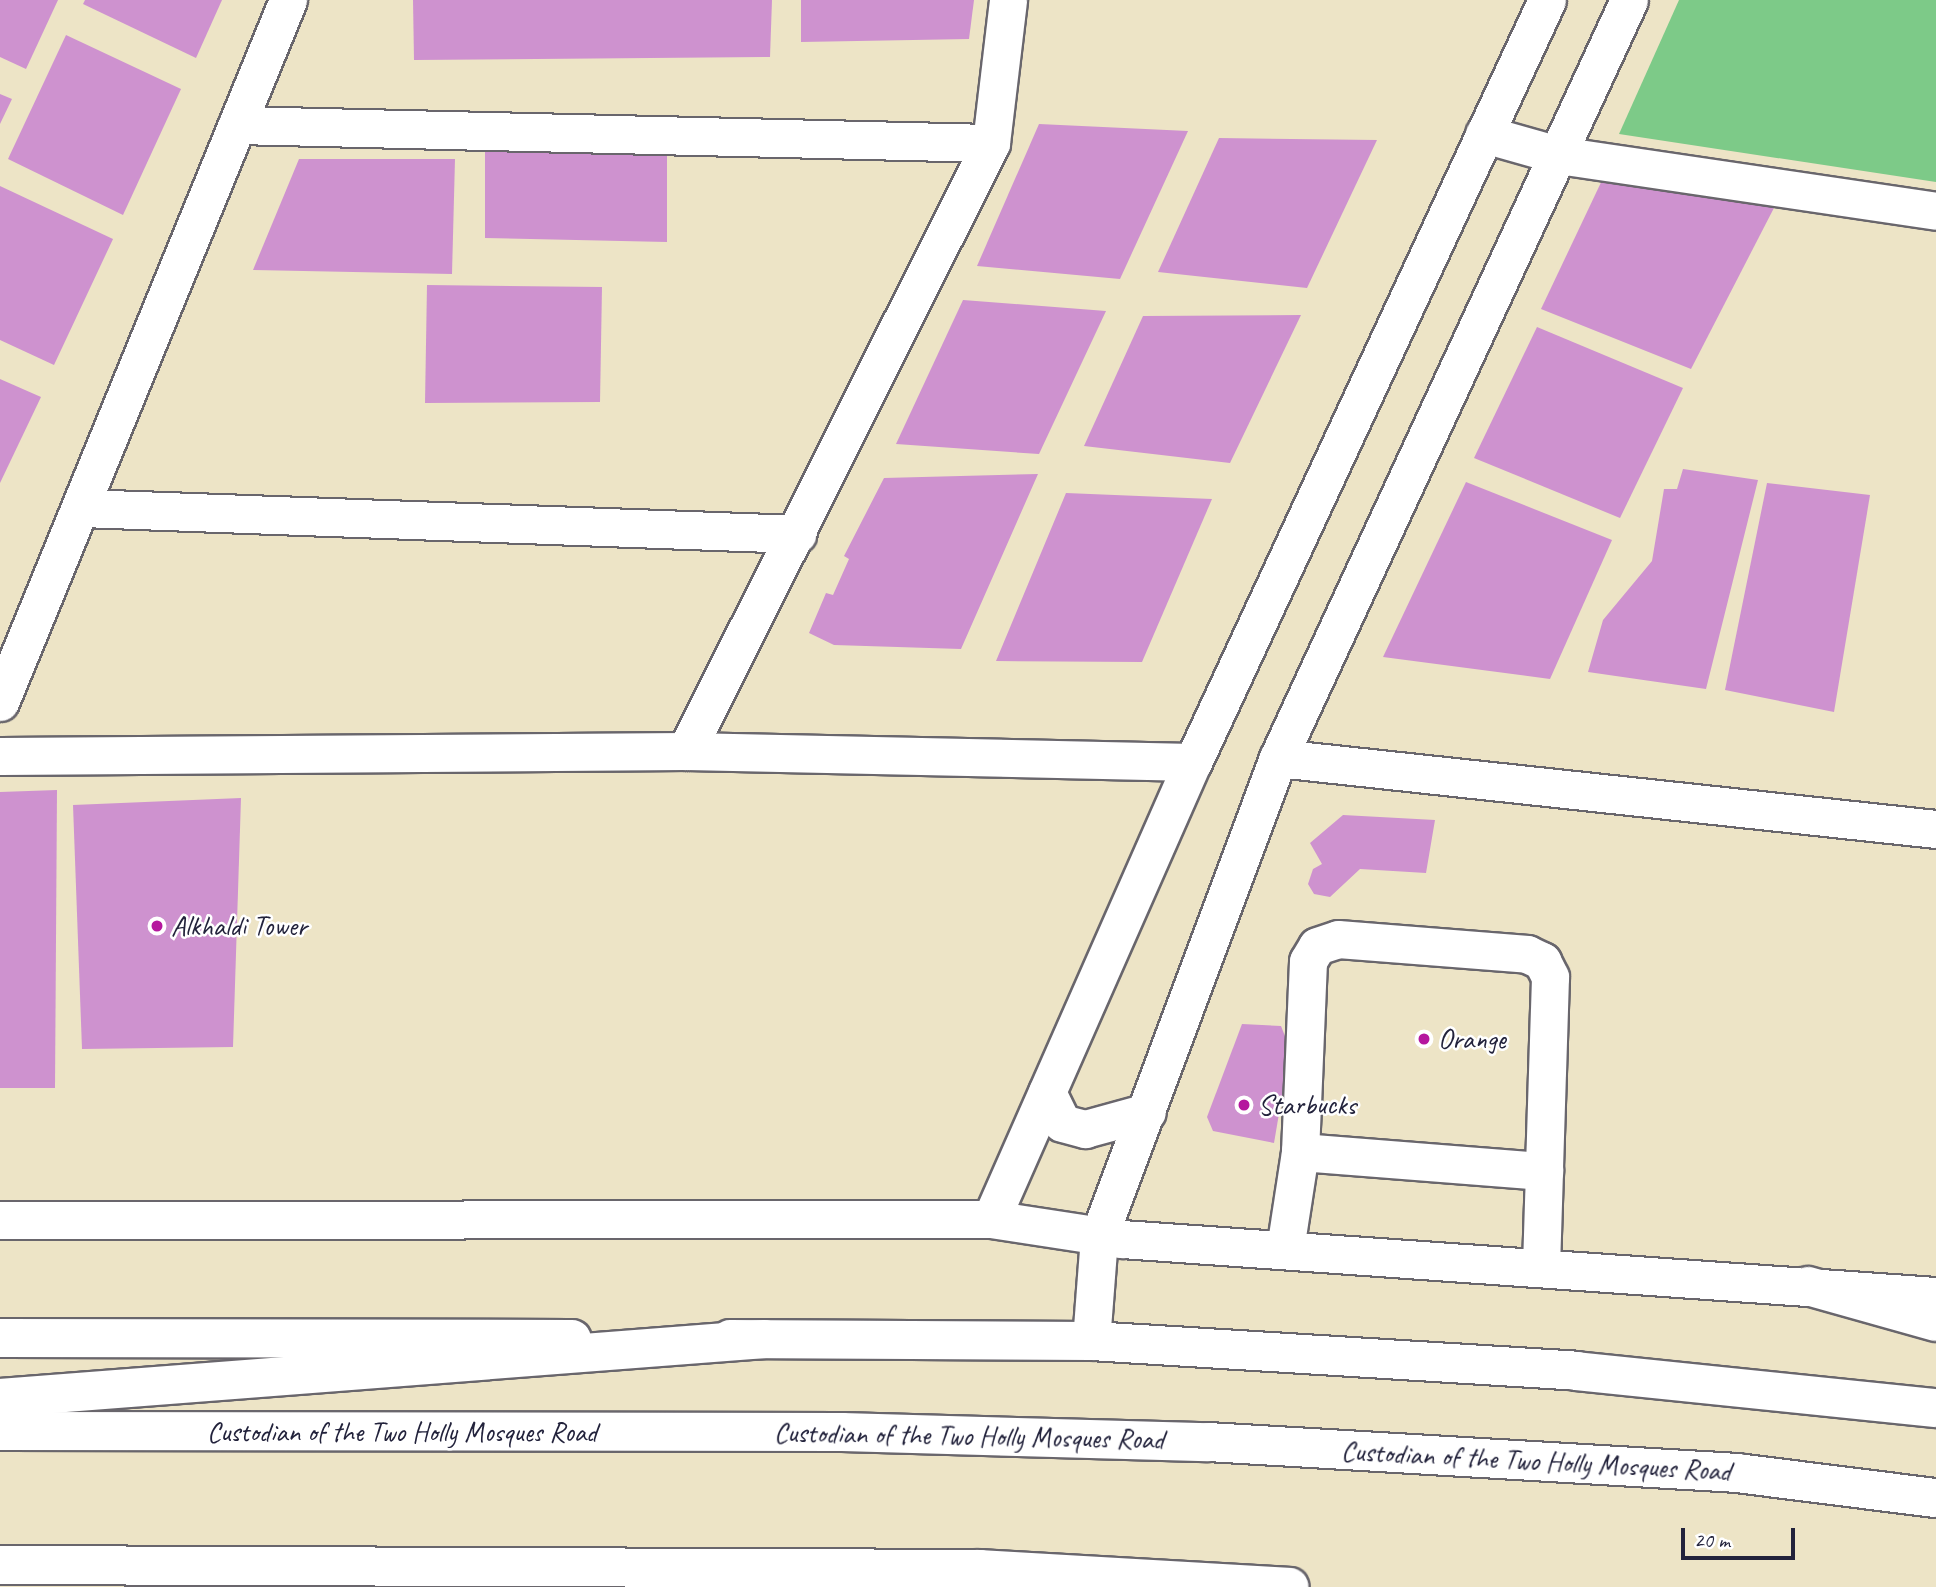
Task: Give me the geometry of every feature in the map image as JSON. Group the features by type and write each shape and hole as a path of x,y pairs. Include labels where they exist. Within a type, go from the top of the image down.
{"main road":[{"path":"1808,1286 1936,1322"},
{"path":"0,1338 1091,1341 1576,1371 1936,1408"},
{"path":"0,1398 765,1339"},
{"name":"Custodian of the Two Holly Mosques Road","path":"0,1431 842,1432 1208,1442 1737,1473 1936,1498"},
{"path":"0,1565 980,1569 1289,1587"}],"street":[{"path":"0,702 82,508 288,0"},
{"path":"686,751 798,534 991,143 1008,0"},
{"path":"991,1219 1193,762 1547,0"},
{"path":"1091,1341 1099,1236 1278,758 1629,0"},
{"path":"237,125 991,143"},
{"path":"1484,134 1559,155 1936,211"},
{"path":"82,508 798,534"},
{"path":"0,755 686,751 1193,762"},
{"path":"1278,758 1936,829"},
{"path":"1285,1249 1300,1152 1308,961 1317,946 1338,939 1527,954 1542,961 1550,976 1541,1266"},
{"path":"1047,1092 1062,1123 1085,1129 1147,1112"},
{"path":"1300,1152 1544,1171"},
{"path":"0,1220 991,1219 1099,1236 1936,1296"}],"green space":[{"path":"1679,0 1936,0 1936,182 1619,134"}],"building":[{"path":"0,0 58,0 26,69 0,57"},
{"path":"85,0 222,0 196,58 83,4"},
{"path":"413,0 772,0 770,57 414,60"},
{"path":"801,0 974,0 969,39 801,42"},
{"path":"66,35 181,89 123,215 8,159"},
{"path":"0,94 12,99 0,124"},
{"path":"1039,124 1188,131 1120,279 977,266"},
{"path":"485,136 667,139 667,242 485,238"},
{"path":"1219,138 1377,140 1307,288 1158,272"},
{"path":"299,159 455,159 452,274 253,270"},
{"path":"1605,174 1776,204 1691,369 1541,309"},
{"path":"0,186 113,239 54,365 0,340"},
{"path":"427,285 602,287 600,402 425,403"},
{"path":"963,300 1106,311 1039,454 896,444"},
{"path":"1301,315 1230,463 1084,446 1143,316"},
{"path":"1537,327 1683,388 1620,518 1474,458"},
{"path":"0,379 41,397 0,483"},
{"path":"1683,469 1758,480 1706,689 1588,672 1603,620 1652,561 1664,489 1677,489"},
{"path":"1038,474 961,649 834,645 809,633 826,593 833,595 849,559 844,556 884,478"},
{"path":"1466,482 1612,540 1550,679 1383,657"},
{"path":"1767,483 1870,495 1834,712 1725,690"},
{"path":"1066,493 1212,499 1142,662 996,661"},
{"path":"57,790 55,1088 0,1088 0,792"},
{"name":"Alkhaldi Tower","path":"241,798 233,1047 82,1049 73,805"},
{"path":"1343,815 1435,820 1426,873 1360,869 1330,897 1314,894 1308,884 1313,869 1322,864 1310,843"},
{"path":"1242,1024 1281,1026 1290,1049 1274,1143 1213,1131 1207,1117"}],"place":[{"name":"Alkhaldi Tower","path":"157,926"},
{"name":"Orange","path":"1424,1039"},
{"name":"Starbucks","path":"1244,1105"}]}
